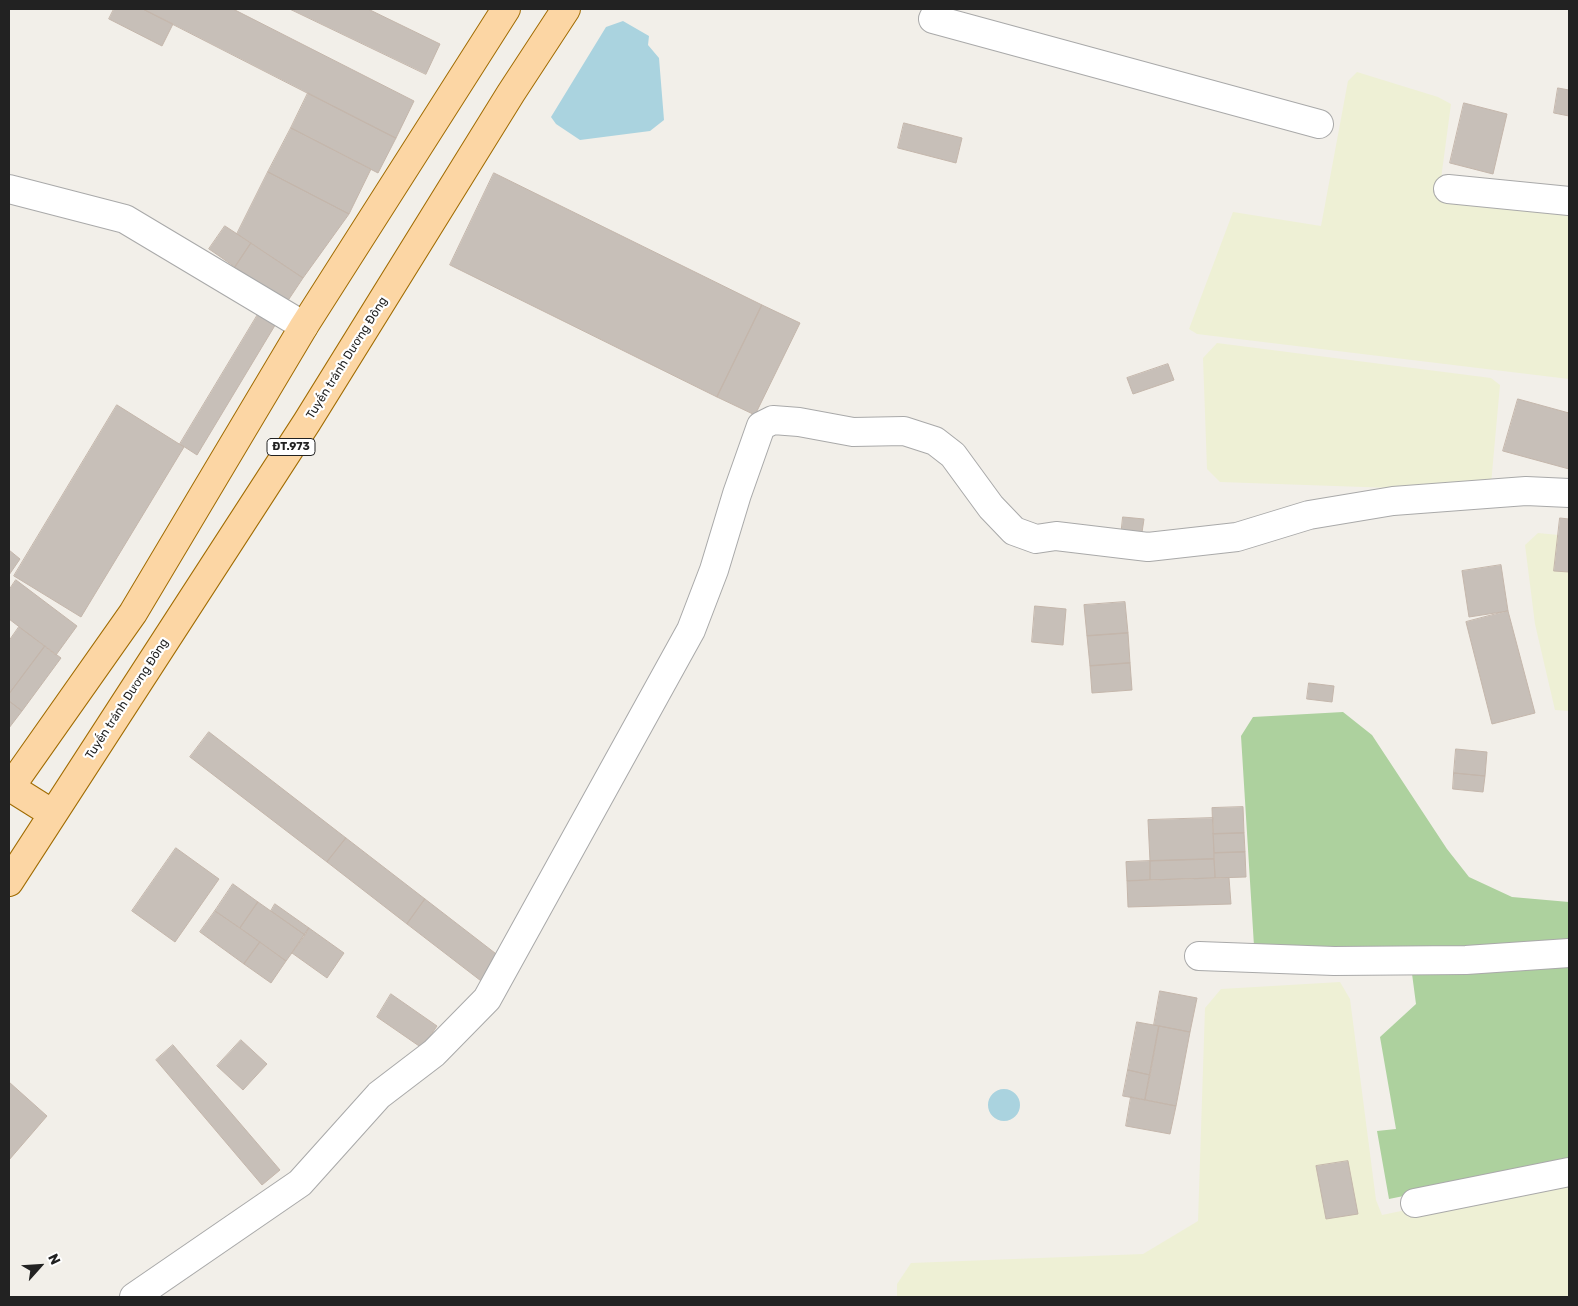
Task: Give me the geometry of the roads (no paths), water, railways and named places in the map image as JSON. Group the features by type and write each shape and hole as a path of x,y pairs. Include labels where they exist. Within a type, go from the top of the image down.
{"main road":[{"path":"52,814 10,788 133,613 304,326 506,9"},
{"name":"Tuyến tránh Dương Đông","path":"9,882 307,422 511,93 566,9"}],"street":[{"path":"938,9 933,20 1319,124"},
{"path":"9,189 125,219 304,326"},
{"path":"1448,189 1569,201"},
{"path":"134,1297 300,1183 379,1095 434,1053 487,999 691,630 714,570 737,494 761,426 773,420 798,422 854,432 904,431 935,441 953,456 991,507 1014,531 1036,539 1056,536 1148,547 1237,537 1309,515 1393,501 1526,490 1569,493"},
{"path":"1199,956 1334,961 1466,960 1569,953"},
{"path":"1415,1203 1569,1172"}],"water":[{"path":"623,21 649,36 648,45 659,58 664,120 650,131 580,140 556,124 551,117 606,27"},
{"path":"1004,1089 1010,1090 1015,1094 1019,1099 1019,1111 1015,1116 1010,1120 1004,1121 998,1120 993,1116 989,1111 988,1105 989,1099 993,1094 998,1090"}]}
